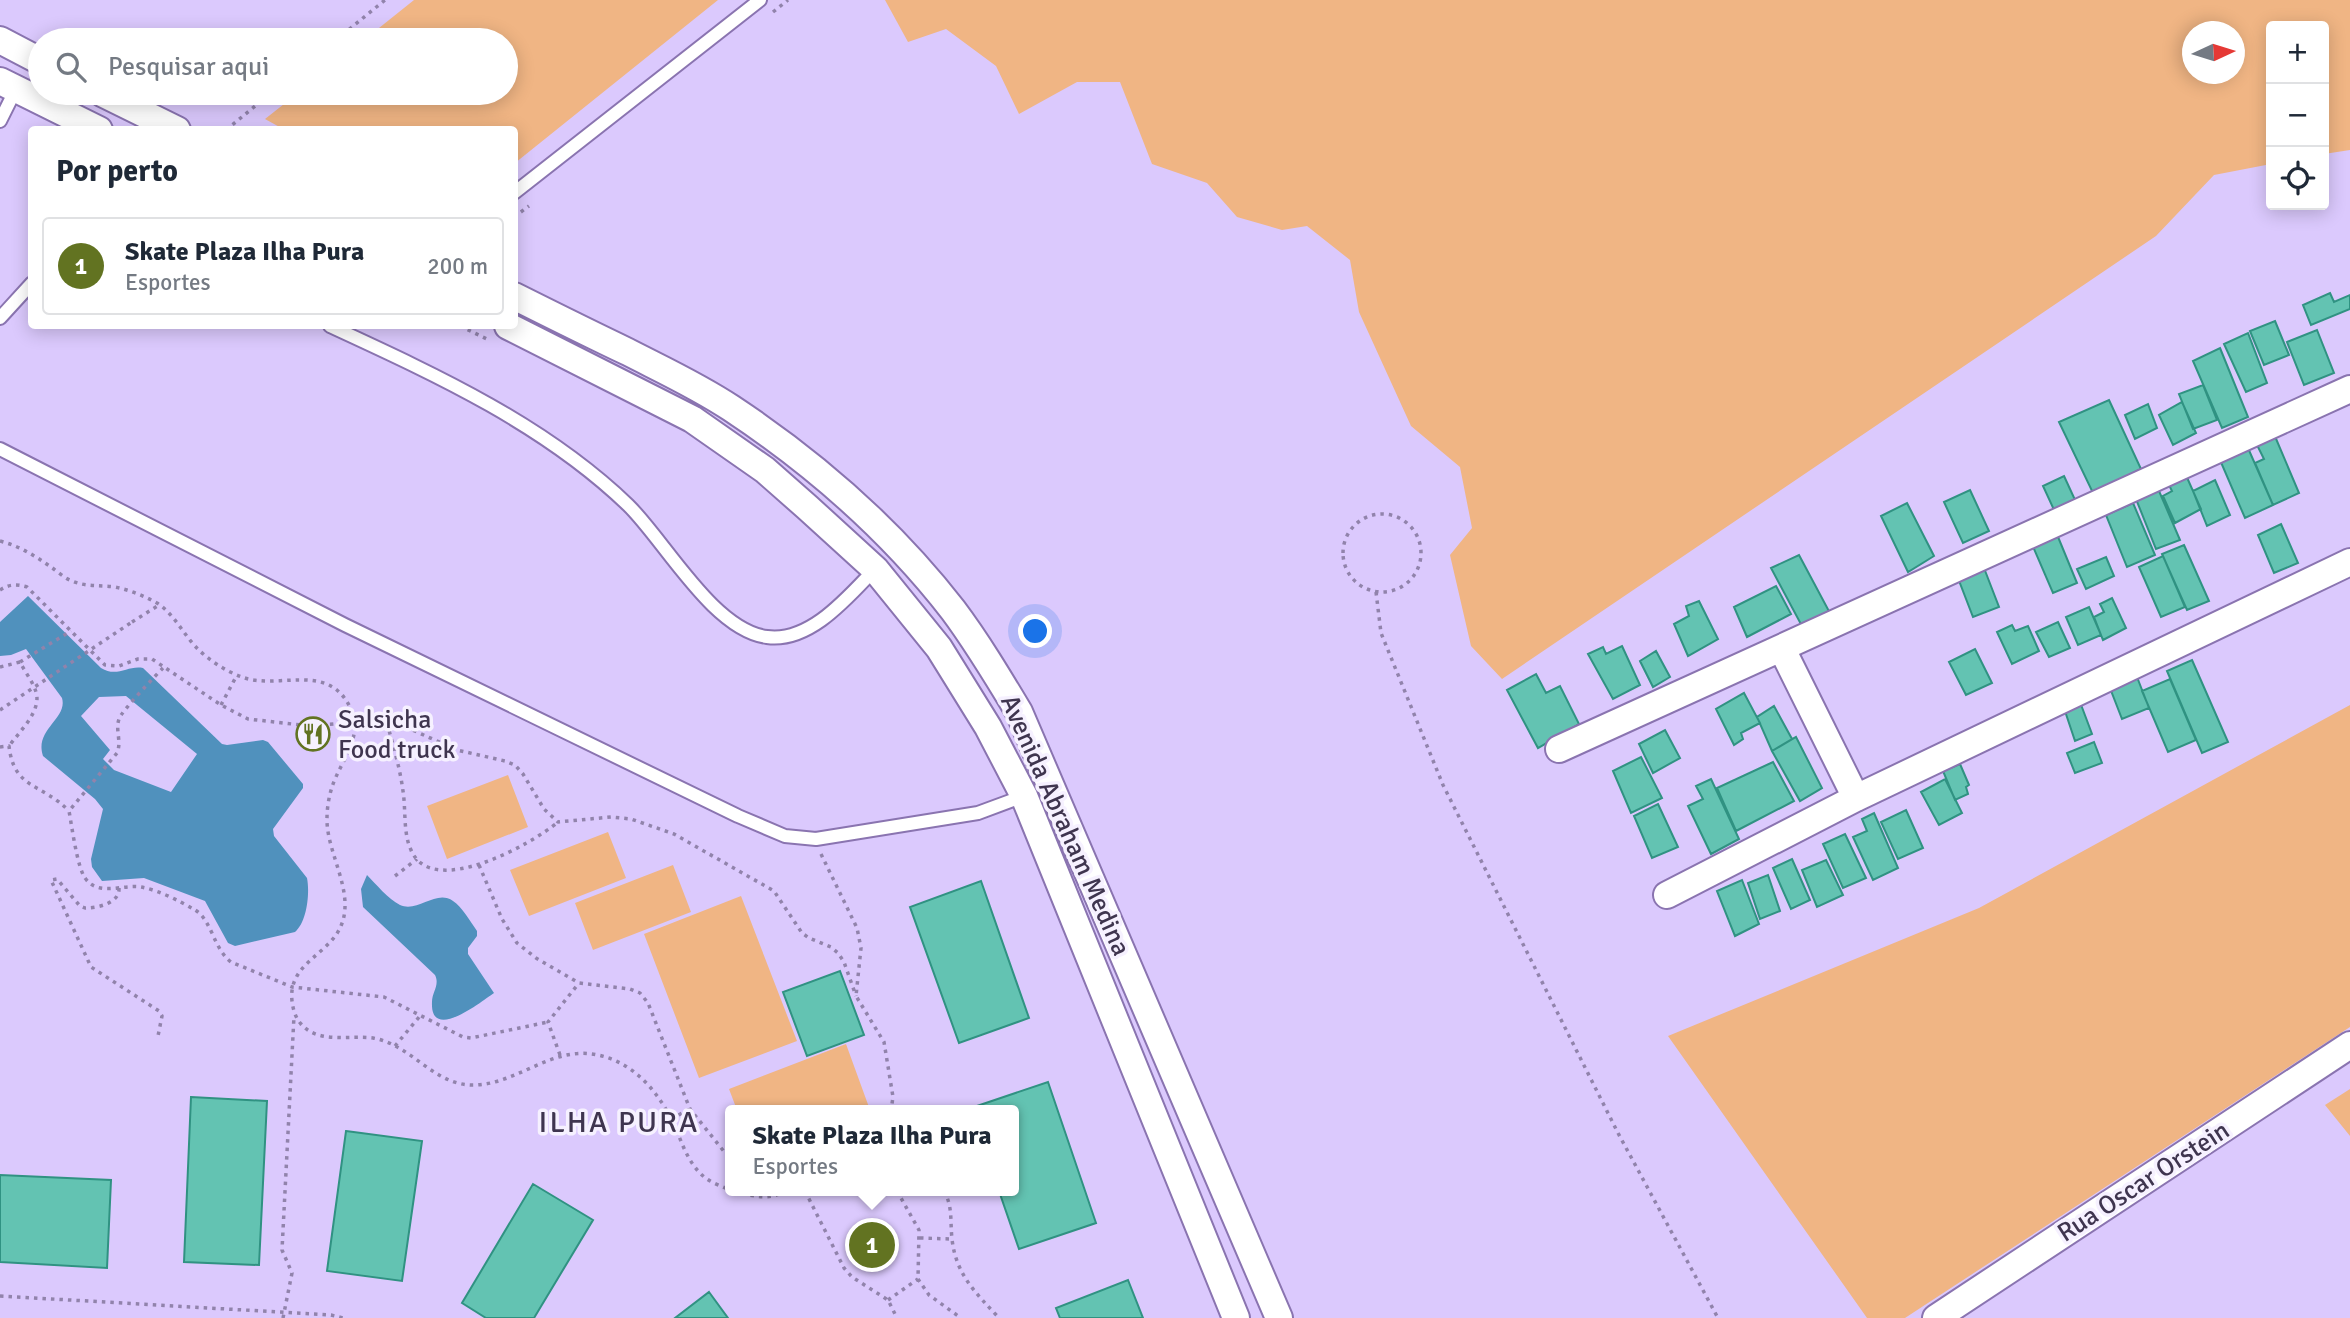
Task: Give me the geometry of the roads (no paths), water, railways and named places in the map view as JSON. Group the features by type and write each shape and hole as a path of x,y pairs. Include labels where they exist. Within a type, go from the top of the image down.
{"street":[{"path":"0,40 28,55"},
{"path":"8,85 28,95"},
{"path":"48,105 91,126"},
{"path":"126,105 169,126"},
{"name":"Avenida Abraham Medina","path":"518,298 680,378 729,407 832,483 872,518 952,609 1019,712 1279,1318"},
{"name":"Avenida Abraham Medina","path":"502,334 660,401 729,443 765,470 875,569 939,648 988,727 1024,796 1236,1318"},
{"path":"1559,749 2350,388"},
{"path":"1667,895 1856,797 2350,562"},
{"path":"1783,649 1856,797"},
{"path":"1086,950 1096,958 1104,958 1116,950 1118,940"},
{"path":"1105,996 1112,981 1119,978 1137,983"},
{"name":"Rua Oscar Orstein","path":"1936,1318 2350,1045"}],"lane":[{"path":"518,190 760,0"},
{"path":"0,121 8,85"},
{"path":"0,318 28,286"},
{"path":"336,329 484,401 583,464 629,506 701,594 744,630 768,637 788,636 806,630 823,618 875,569"},
{"path":"0,449 345,625 738,816 785,836 816,839 978,813 1024,796"}],"water":[{"path":"28,596 101,668 117,672 143,668 222,744 263,740 268,742 303,784 303,788 273,829 274,836 307,878 307,907 295,932 235,946 228,943 205,901 144,878 102,881 92,867 91,859 103,809 95,799 43,756 41,747 43,738 63,705 62,698 26,649 0,656 0,622","holes":["126,696 197,754 171,792 114,770 103,759 110,750 81,716 99,697"]},
{"path":"367,875 400,905 413,906 440,898 453,901 477,931 477,936 468,948 468,954 494,993 458,1016 439,1019 434,1014 432,1002 437,982 435,975 363,907 361,889"}],"place":[{"name":"Salsicha Food truck","path":"313,734"},
{"name":"Skate Plaza Ilha Pura","path":"872,1245"}],"district":[{"name":"ILHA PURA","path":"619,1122"}]}
